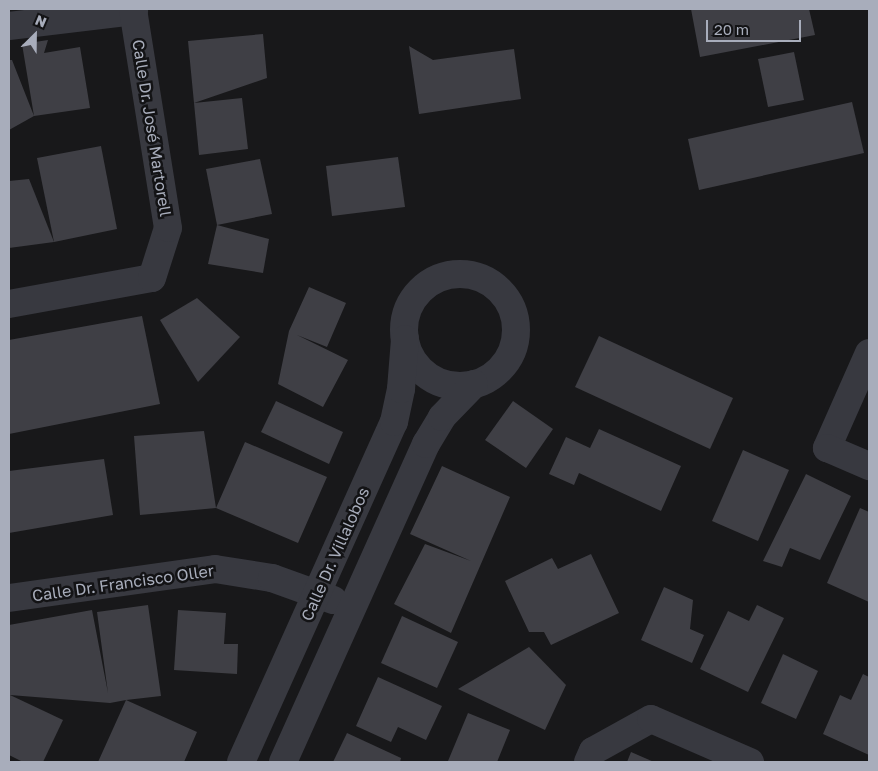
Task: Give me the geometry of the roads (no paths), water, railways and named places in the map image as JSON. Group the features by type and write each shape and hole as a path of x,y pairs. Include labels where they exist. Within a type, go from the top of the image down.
{"street":[{"path":"9,26 133,10"},
{"name":"Calle Dr. José Martorell","path":"9,304 152,278 168,228 133,10"},
{"path":"282,762 426,444 442,417 474,384 490,377 504,364 513,349 517,330 513,312 505,296 491,283 474,275 456,274 438,278 422,288 411,303 405,320 405,339 411,356 422,371 447,383 474,384"},
{"name":"Calle Dr. Villalobos","path":"241,762 394,422 401,389 405,339"},
{"path":"869,353 826,448 869,466"},
{"name":"Calle Dr. Francisco Oller","path":"9,598 215,569 272,578 318,593 351,608"},
{"path":"588,762 593,751 651,719 750,762"}]}
